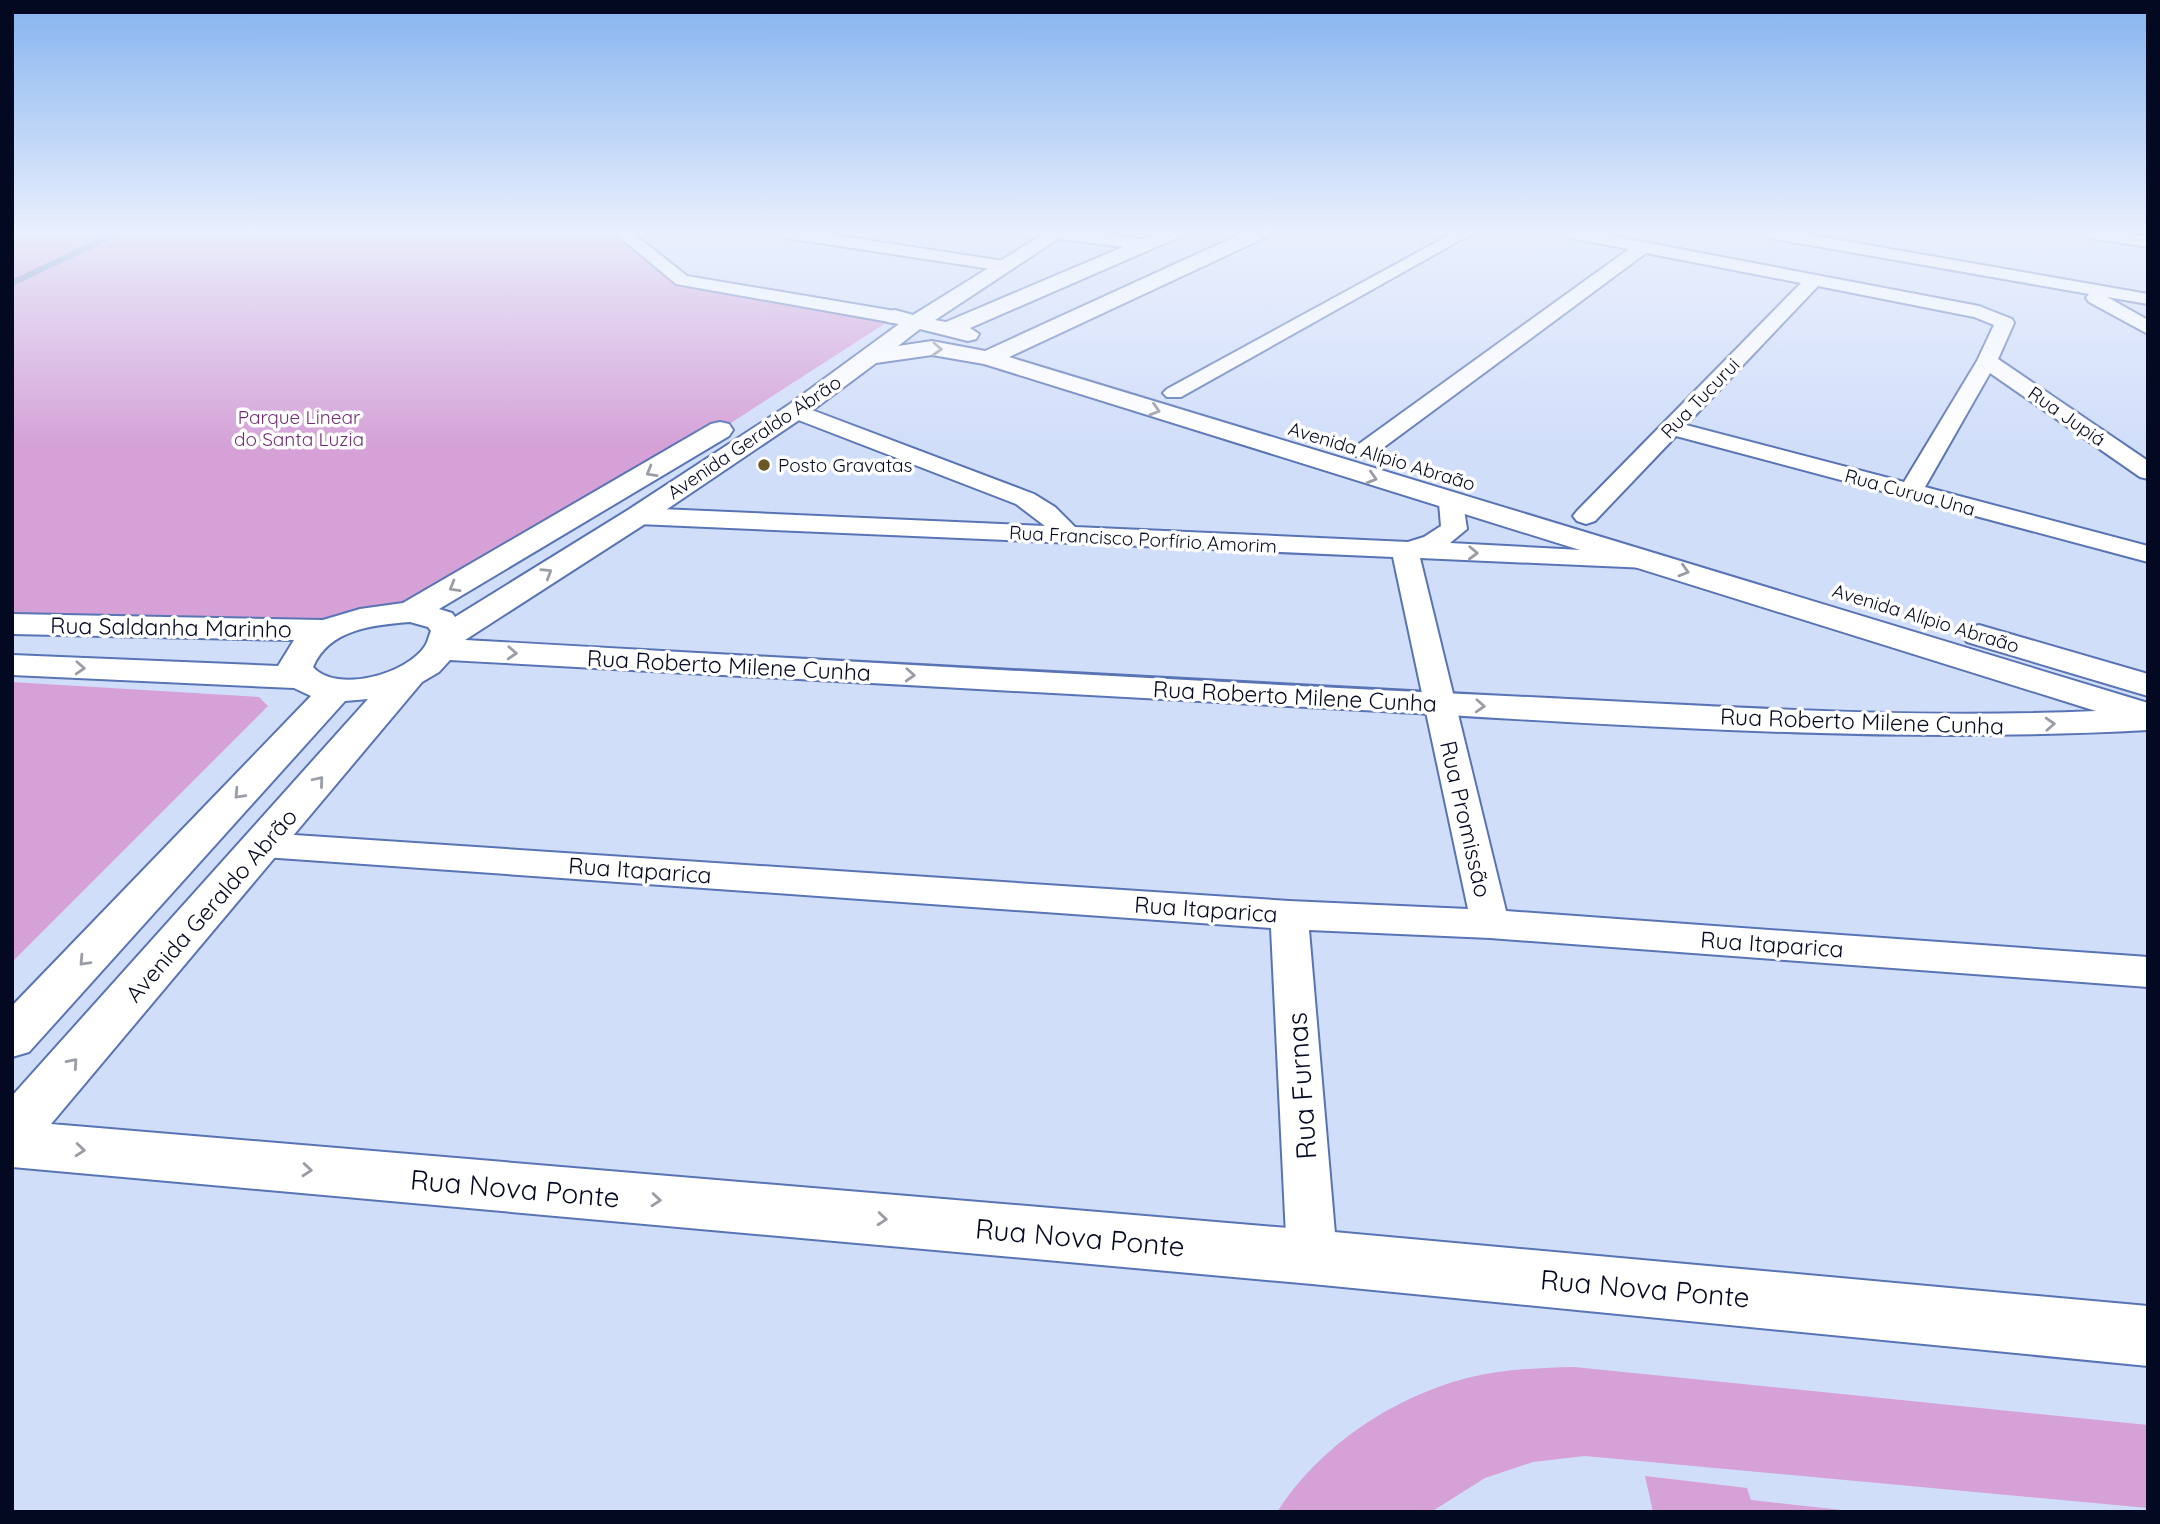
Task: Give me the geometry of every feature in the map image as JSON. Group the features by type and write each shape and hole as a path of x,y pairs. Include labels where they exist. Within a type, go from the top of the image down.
{"street":[{"name":"Avenida Alípio Abraão","path":"817,304 949,329 1000,352 1460,492 1648,560 2148,717"},
{"name":"Avenida Geraldo Abrão","path":"446,643 448,630 440,620 411,612 379,614 330,630 311,642 299,656 295,668 318,684 379,686 425,667 446,643 796,411 869,357 926,304"},
{"name":"Avenida Geraldo Abrão","path":"793,382 935,304"},
{"path":"949,329 1007,304"},
{"path":"1000,352 1104,304"},
{"path":"1174,393 1336,304"},
{"path":"1364,451 1565,304"},
{"name":"Rua Tucurui","path":"1586,516 1791,304"},
{"path":"1910,492 1987,361 2005,323 1996,317 1933,304"},
{"path":"2108,304 2143,323"},
{"name":"Avenida Alípio Abraão","path":"869,357 932,348 1000,352 1174,393 1364,451 1460,492 1586,516 2148,685"},
{"name":"Rua Jupiá","path":"1987,361 2148,472"},
{"path":"796,411 1015,495 1046,512 1068,535"},
{"name":"Avenida Geraldo Abrão","path":"411,612 689,450 736,419"},
{"name":"Rua Curua Una","path":"1672,428 2148,554"},
{"path":"689,450 723,459"},
{"name":"Avenida Alípio Abraão","path":"1405,551 1433,543 1454,529 1460,492"},
{"name":"Rua Francisco Porfírio Amorim","path":"638,516 1648,560"},
{"name":"Rua Promissão","path":"1405,551 1490,924"},
{"name":"Rua Saldanha Marinho","path":"12,624 330,630"},
{"name":"Rua Roberto Milene Cunha","path":"446,643 1441,704 1891,725 2032,725 2148,717"},
{"path":"12,665 318,684"},
{"name":"Avenida Geraldo Abrão","path":"12,1133 409,675"},
{"name":"Avenida Geraldo Abrão","path":"12,1038 318,684"},
{"name":"Rua Itaparica","path":"264,845 1289,915 1490,924 2148,972"},
{"name":"Rua Furnas","path":"1289,915 1312,1257"},
{"name":"Rua Nova Ponte","path":"12,1144 1312,1257 2148,1336"}],"green space":[{"name":"Parque Linear do Santa Luzia","path":"12,304 821,304 895,317 689,450 402,604 329,624 12,622"},
{"path":"12,682 259,697 268,706 12,962"},
{"path":"1574,1367 2148,1425 2148,1508 1585,1456 1533,1462 1485,1478 1431,1512 1277,1512 1294,1488 1336,1446 1385,1412 1411,1398 1480,1375"},
{"path":"1645,1476 1747,1488 1751,1500 1860,1512 1653,1512"}],"place":[{"name":"Posto Gravatas","path":"764,465"}]}
